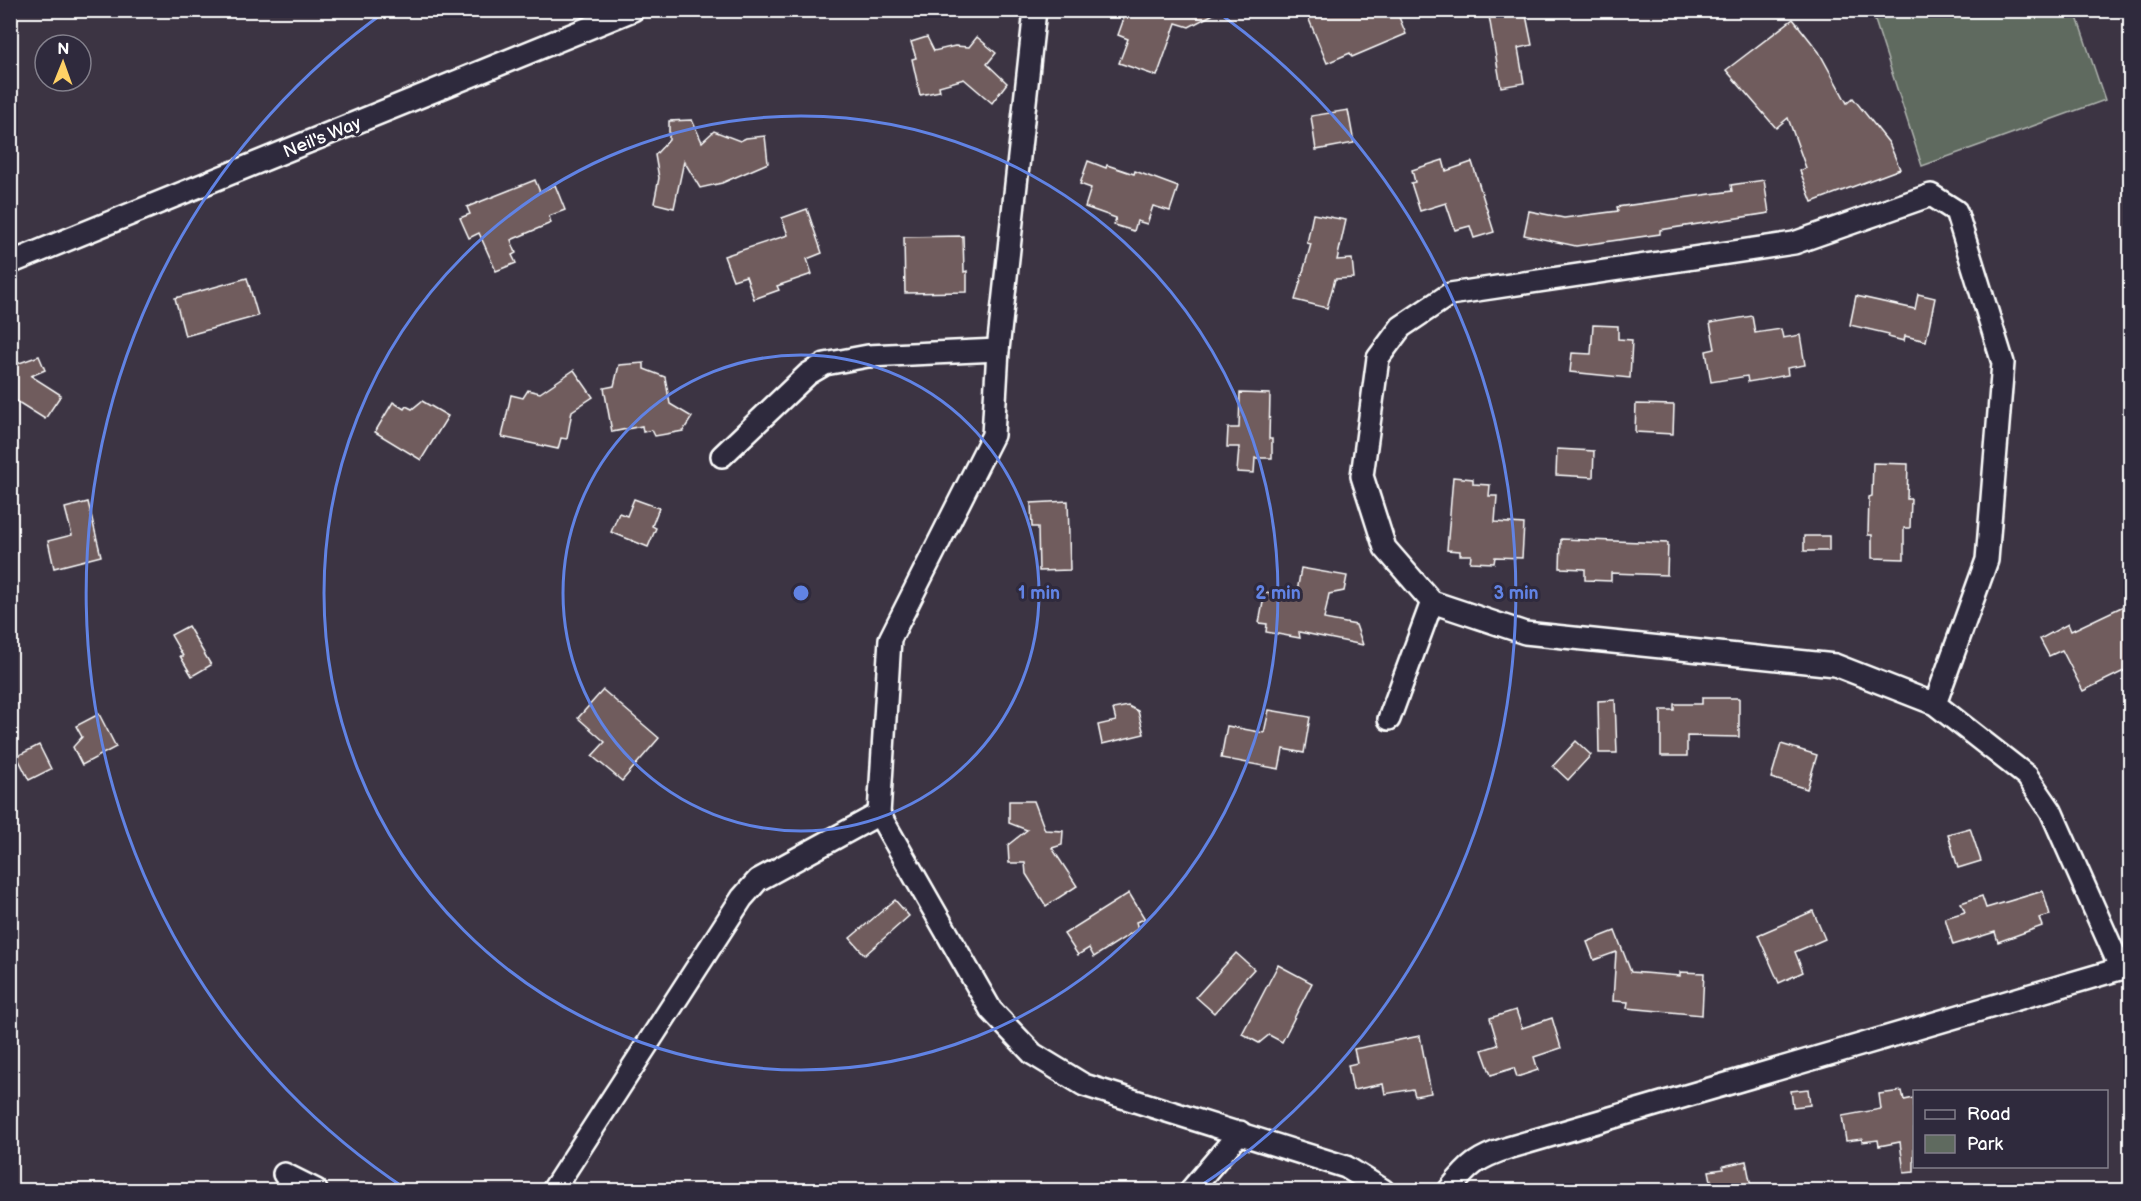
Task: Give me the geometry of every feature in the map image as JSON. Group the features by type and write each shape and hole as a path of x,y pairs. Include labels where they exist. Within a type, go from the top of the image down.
{"street":[{"name":"Neil's Way","path":"10,263 633,10"},
{"path":"1035,10 998,350 993,435 890,639 879,814 991,1010 1033,1054 1084,1084 1346,1167 1383,1191"},
{"path":"1449,1191 1467,1168 1486,1155 2126,968 2051,811 2027,776 1935,704 1835,665 1525,633 1432,602 1385,548 1362,476 1378,358 1401,327 1450,294 1794,243 1931,195 1956,211 2003,363 1987,561 1935,704"},
{"path":"722,456 808,374 825,364 868,356 998,350"},
{"path":"1389,719 1432,602"},
{"path":"553,1191 742,898 758,880 879,814"},
{"path":"1191,1191 1240,1132"},
{"path":"284,1174 316,1191"}],"green space":[{"path":"1872,11 2075,11 2105,100 1922,166"}],"building":[{"path":"1127,10 1221,10 1189,27 1176,23 1157,76 1119,63 1128,39 1118,35"},
{"path":"1305,10 1396,10 1406,34 1352,57 1350,53 1327,63"},
{"path":"1488,10 1525,10 1532,45 1518,48 1524,83 1501,87"},
{"path":"1793,19 1819,52 1847,103 1853,98 1889,143 1900,169 1812,202 1800,171 1806,168 1788,118 1776,128 1726,70"},
{"path":"927,37 934,51 955,46 969,47 977,37 996,53 987,64 1007,83 992,103 964,79 939,86 940,91 920,95 912,59 916,58 911,42"},
{"path":"1348,110 1354,143 1316,150 1311,116"},
{"path":"692,120 702,142 714,131 740,141 765,136 768,163 722,183 700,188 684,161 674,208 654,203 659,178 655,155 669,140 669,121"},
{"path":"1443,160 1446,171 1472,162 1494,232 1474,238 1470,226 1455,230 1446,203 1420,211 1411,183 1415,182 1412,170"},
{"path":"1088,161 1106,168 1107,165 1134,174 1135,171 1178,187 1170,211 1153,206 1147,224 1137,221 1134,231 1114,225 1116,218 1085,207 1091,188 1080,184"},
{"path":"535,180 540,192 555,185 565,210 549,216 551,223 511,240 516,253 512,255 516,263 496,271 479,233 469,238 460,218 470,214 467,207"},
{"path":"1764,180 1769,213 1660,230 1660,234 1576,246 1524,235 1529,211 1564,218 1618,211 1617,207 1732,191 1731,185"},
{"path":"807,209 822,253 807,259 812,274 777,286 779,290 754,299 746,276 733,280 724,256 788,235 782,218"},
{"path":"1313,214 1346,220 1337,260 1352,259 1354,278 1335,279 1327,308 1295,300 1311,244 1307,243"},
{"path":"963,236 967,292 905,293 904,237"},
{"path":"247,278 258,316 185,336 175,298"},
{"path":"1918,294 1935,298 1926,341 1905,336 1904,341 1888,337 1889,334 1850,325 1856,296 1915,309"},
{"path":"1752,316 1755,333 1781,329 1783,338 1800,335 1805,365 1787,368 1788,375 1748,382 1747,376 1711,382 1706,351 1715,349 1710,323"},
{"path":"1593,325 1618,326 1618,339 1632,340 1630,378 1570,372 1572,353 1591,354"},
{"path":"39,356 45,370 31,376 61,395 45,419 10,397 10,363 14,365"},
{"path":"644,363 644,369 665,377 670,404 692,417 683,431 655,436 652,430 643,432 642,426 612,432 604,388 614,386 619,365"},
{"path":"574,370 593,397 572,411 567,439 561,438 558,449 502,437 511,395 523,398 528,390 540,393"},
{"path":"1240,393 1270,394 1269,439 1272,439 1272,458 1255,458 1254,473 1237,472 1239,447 1227,447 1228,428 1239,428"},
{"path":"422,401 448,416 421,460 375,432 393,402 404,409 406,406 412,409"},
{"path":"1636,404 1674,405 1673,434 1635,432"},
{"path":"1557,449 1594,451 1593,477 1556,475"},
{"path":"1873,463 1908,464 1907,499 1911,499 1910,528 1904,528 1904,559 1872,558 1872,535 1868,535"},
{"path":"1453,477 1473,479 1473,484 1490,485 1489,496 1497,496 1495,522 1524,524 1522,558 1495,557 1494,563 1470,562 1471,555 1460,555 1460,551 1447,550"},
{"path":"634,499 659,508 652,526 656,528 648,547 611,532 619,513 627,516"},
{"path":"1068,501 1070,570 1039,571 1038,527 1032,527 1031,503"},
{"path":"88,502 101,556 54,568 48,541 72,535 65,508"},
{"path":"1804,536 1829,536 1829,551 1804,551"},
{"path":"1561,539 1668,543 1667,575 1611,573 1611,581 1585,580 1585,569 1560,568"},
{"path":"1301,568 1347,576 1344,591 1329,594 1324,619 1356,625 1363,645 1299,632 1300,638 1266,632 1267,624 1259,623 1265,592 1296,598"},
{"path":"2130,603 2130,668 2083,691 2062,650 2049,656 2040,639 2068,624 2071,631"},
{"path":"188,626 211,665 192,676 171,635"},
{"path":"603,690 659,738 622,781 592,756 605,742 578,718"},
{"path":"1702,698 1739,698 1739,737 1687,736 1687,756 1661,756 1661,710 1674,710 1674,704 1702,704"},
{"path":"1615,700 1617,753 1599,753 1598,701"},
{"path":"1128,706 1138,711 1144,734 1102,744 1098,725 1116,721 1113,709"},
{"path":"1269,710 1310,717 1304,753 1283,749 1279,769 1221,758 1227,726 1264,733"},
{"path":"99,714 116,747 82,765 73,747 82,737 76,726"},
{"path":"1576,741 1591,755 1568,780 1553,766"},
{"path":"1781,744 1817,755 1807,789 1771,778"},
{"path":"39,745 51,769 29,780 17,756"},
{"path":"1009,801 1034,801 1045,830 1063,831 1062,845 1052,848 1077,886 1046,906 1026,874 1025,863 1009,863 1008,845 1027,830 1009,823"},
{"path":"1970,828 1981,861 1958,868 1948,834"},
{"path":"2043,891 2050,915 2039,918 2042,926 1998,942 1995,932 1953,945 1945,918 1965,912 1961,903 1982,896 1986,908"},
{"path":"1129,893 1145,919 1136,922 1138,929 1094,957 1089,948 1078,955 1064,934"},
{"path":"895,900 909,916 865,955 850,938"},
{"path":"1813,911 1825,939 1795,952 1803,972 1779,983 1758,935"},
{"path":"1615,931 1631,972 1680,976 1680,972 1704,973 1702,1015 1627,1008 1628,1002 1613,1001 1616,952 1594,960 1587,942"},
{"path":"1236,953 1254,969 1214,1013 1196,997"},
{"path":"1278,965 1312,983 1282,1042 1269,1035 1259,1043 1242,1034"},
{"path":"1516,1010 1522,1028 1552,1018 1561,1048 1534,1057 1538,1070 1517,1077 1514,1068 1491,1075 1482,1050 1498,1045 1490,1018"},
{"path":"1420,1036 1431,1093 1415,1096 1413,1089 1385,1094 1383,1084 1353,1090 1348,1065 1357,1063 1354,1049"},
{"path":"1808,1089 1810,1105 1793,1107 1791,1091"},
{"path":"1902,1091 1904,1100 1913,1098 1914,1172 1904,1173 1900,1142 1879,1146 1878,1140 1846,1141 1842,1116 1881,1109 1879,1094"},
{"path":"1746,1161 1752,1191 1713,1191 1709,1171 1724,1169 1723,1166"}]}
